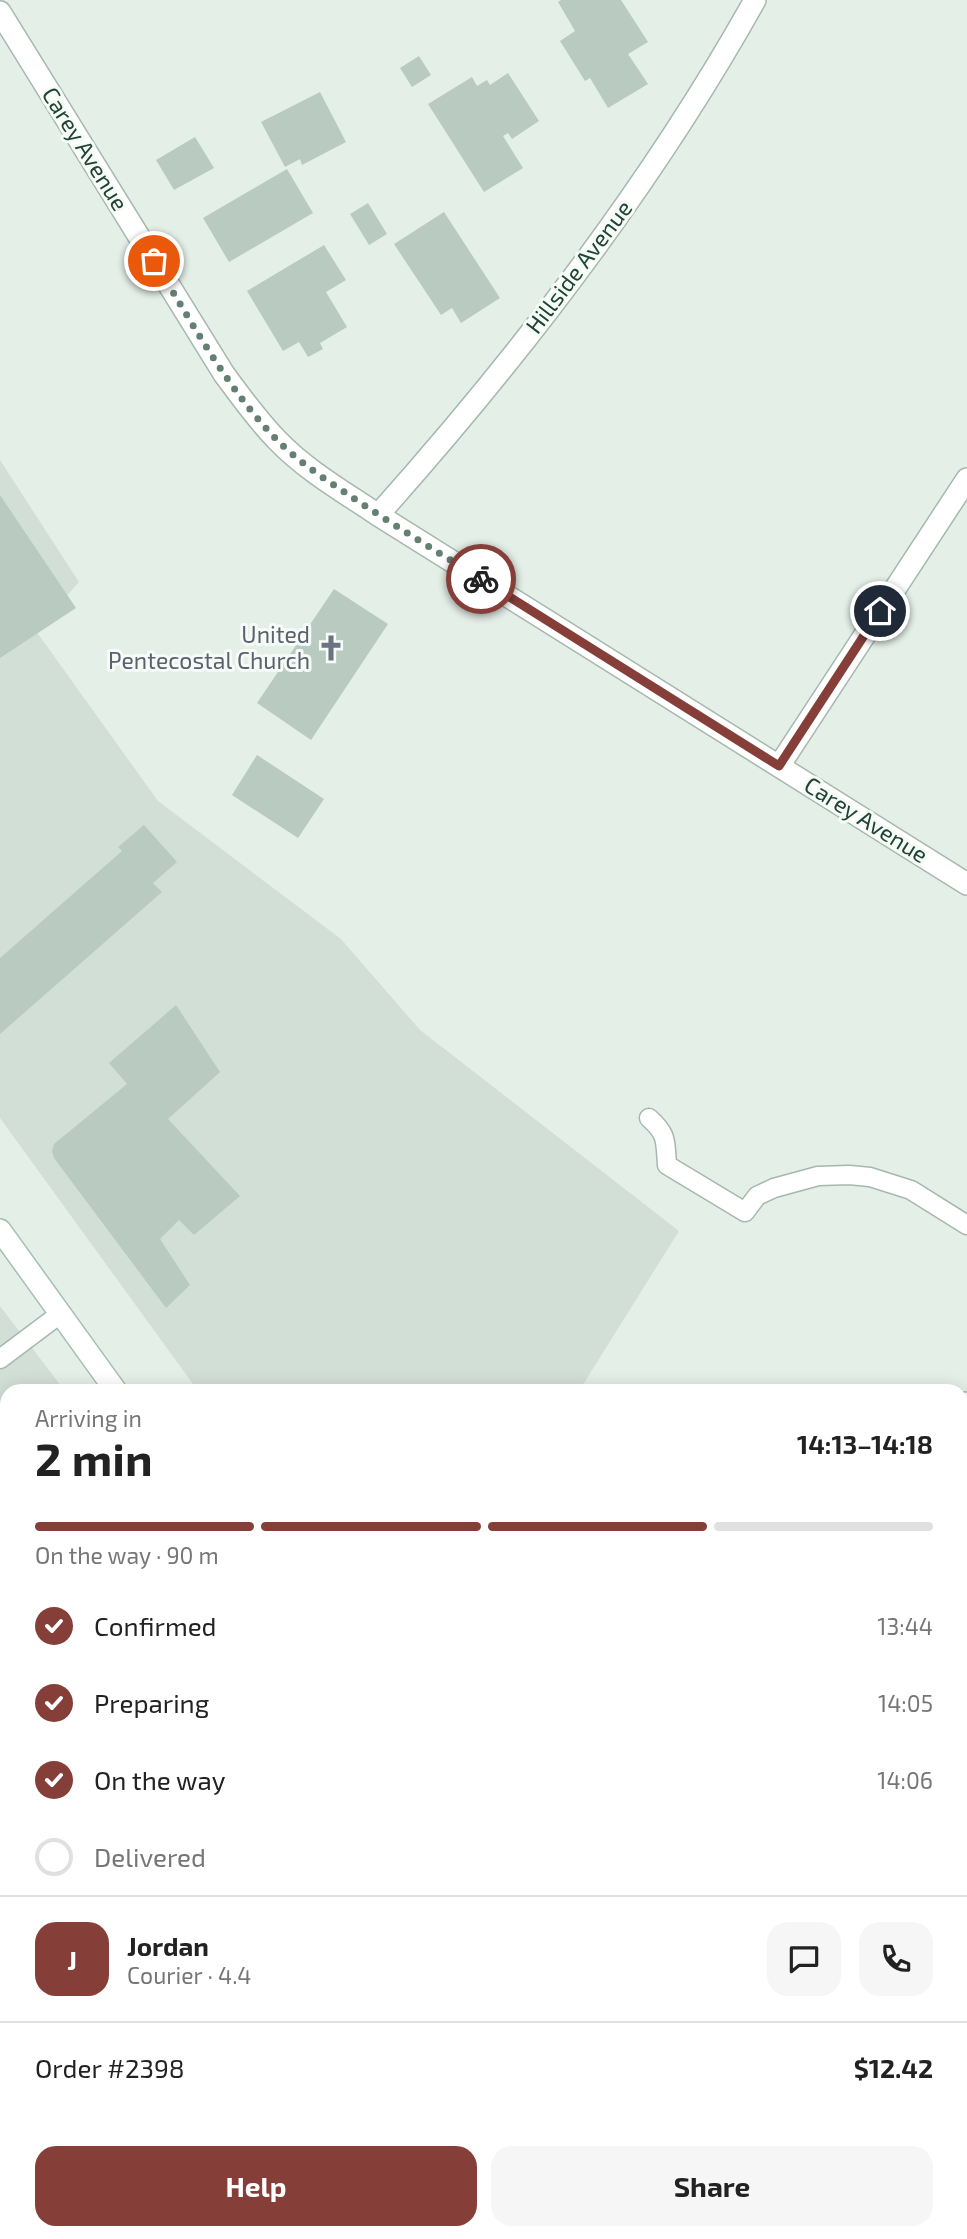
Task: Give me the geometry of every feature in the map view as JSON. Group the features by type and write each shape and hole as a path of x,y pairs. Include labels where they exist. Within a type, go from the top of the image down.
{"street":[{"name":"Hillside Avenue","path":"378,515 452,432 610,228 686,117 755,0"},
{"name":"Carey Avenue","path":"0,12 224,374 279,443 319,475 378,515 967,884"},
{"path":"779,766 967,479"},
{"path":"0,1230 111,1384"}],"lane":[{"path":"649,1118 662,1129 667,1165 745,1212 757,1195 774,1188 818,1176 849,1175 870,1177 911,1190 967,1225"},
{"path":"0,1359 60,1314"}],"shaded area":[{"path":"0,460 79,582 36,631 158,801 341,939 420,1030 679,1231 583,1384 193,1384 0,1118"},
{"path":"0,1306 60,1384 0,1384"}],"building":[{"path":"621,0 648,42 628,54 648,84 608,108 590,78 585,81 560,41 575,31 558,2"},
{"path":"419,56 431,75 412,87 400,68"},
{"path":"508,73 539,121 512,139 508,133 503,136 523,168 484,192 428,104 472,77 477,86 487,80 490,85"},
{"path":"320,92 346,142 302,165 300,159 285,167 261,122"},
{"path":"195,137 214,168 174,190 156,160"},
{"path":"287,169 313,213 229,262 203,218"},
{"path":"368,203 387,234 369,245 350,214"},
{"path":"444,212 500,298 461,323 452,308 441,315 394,244"},
{"path":"324,245 346,280 326,292 347,327 320,343 323,349 308,357 299,342 283,351 247,291"},
{"path":"0,495 76,608 0,658"},
{"path":"334,589 388,624 311,740 257,703"},
{"path":"257,755 324,799 298,838 232,795"},
{"path":"144,825 177,862 153,883 162,892 0,1034 0,958 122,851 118,847"},
{"path":"176,1005 220,1072 168,1119 240,1196 194,1235 179,1220 160,1239 190,1285 166,1308 54,1158 52,1151 54,1144 127,1084 109,1063"}],"way so far":[{"path":"154,261 224,374 279,443 319,475 378,515 481,579"}],"place":[{"name":"United Pentecostal Church","path":"331,648"}],"route":[{"path":"481,579 779,766 880,611"}]}
